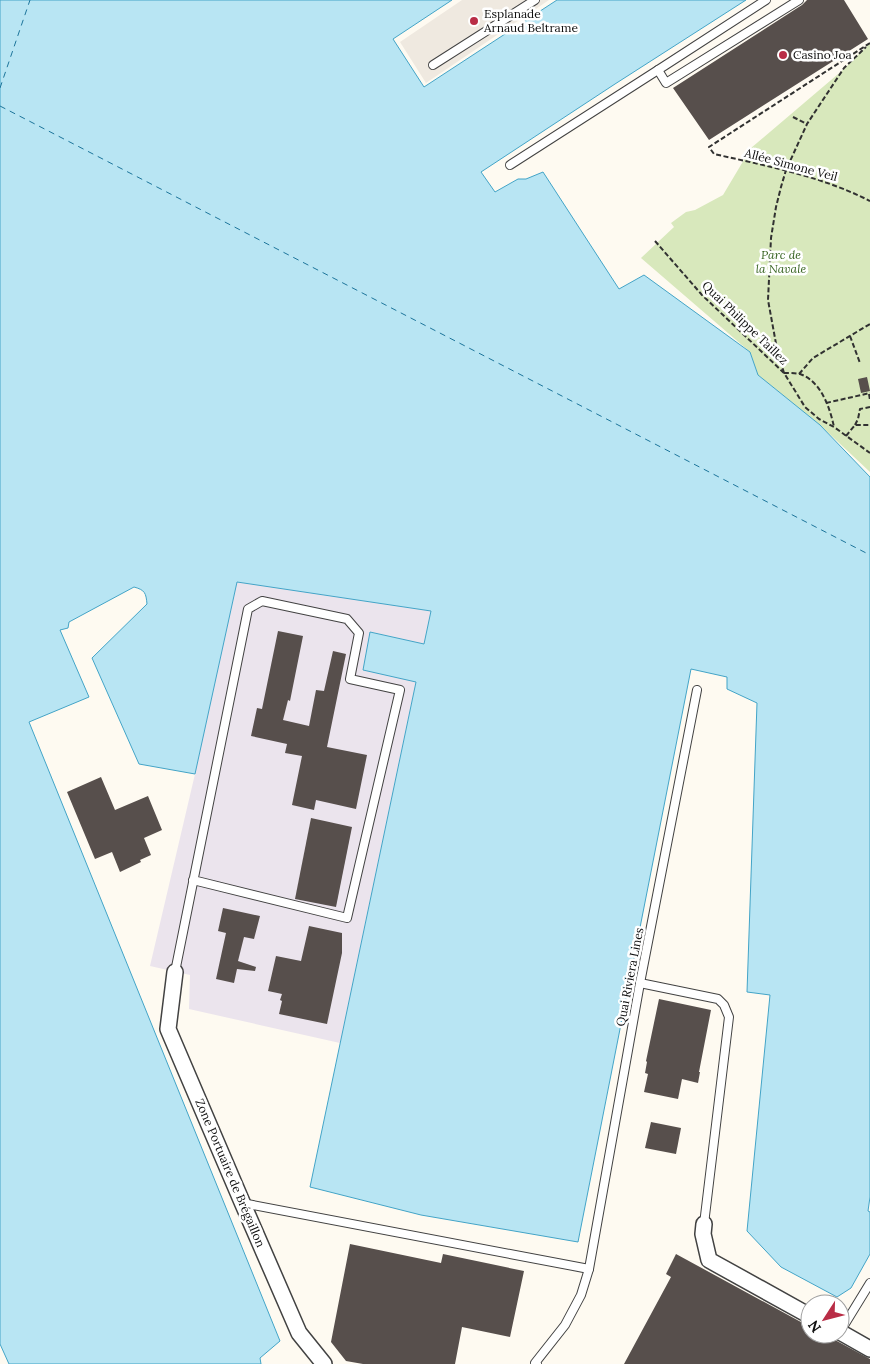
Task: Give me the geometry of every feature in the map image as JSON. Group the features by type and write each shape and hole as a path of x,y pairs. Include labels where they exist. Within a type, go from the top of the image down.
{"street":[{"name":"Zone Portuaire de Brégaillon","path":"175,972 168,1029 300,1333 324,1364"},
{"path":"704,1224 703,1234 709,1260 800,1310"},
{"path":"850,1337 870,1348"}],"lane":[{"path":"433,65 535,0"},
{"path":"510,165 766,0"},
{"path":"658,70 666,83 799,0"},
{"path":"175,972 193,880 248,609 262,601 347,619 360,633 350,679 400,690 347,918 193,880"},
{"name":"Quai Riviera Lines","path":"534,1364 566,1325 581,1295 589,1269 640,983 697,690"},
{"path":"640,983 718,999 724,1005 729,1017 704,1224"},
{"path":"242,1202 589,1269"},
{"path":"850,1316 870,1283"}],"path":[{"name":"Allée Simone Veil","path":"807,124 844,68 870,43 709,147 714,154 786,170 851,191 870,201"},
{"path":"793,117 807,124 786,170 779,194 772,227 768,300 777,349 784,373 799,374 811,379 822,393 834,428"},
{"name":"Quai Philippe Taillez","path":"656,240 702,295 784,373 805,407 819,419 870,453"},
{"path":"799,374 814,358 870,324"},
{"path":"850,336 860,364"},
{"path":"826,403 869,393 870,400"},
{"path":"846,436 855,425 860,409 870,407"},
{"path":"855,425 870,425"}],"shaded area":[{"name":"Esplanade Arnaud Beltrame","path":"462,0 549,0 426,83 400,42"},
{"path":"237,581 431,611 424,644 371,632 363,670 416,681 340,1043 189,1009 190,975 150,966 195,774"}],"green space":[{"name":"Parc de la Navale","path":"870,43 870,472 820,425 758,375 750,352 641,258 674,227 671,223 686,212 695,210 723,195 751,148 844,69"}],"water":[{"path":"0,0 452,0 393,39 424,87 557,0 746,0 481,172 495,192 518,179 526,179 543,172 619,289 644,275 750,352 758,375 820,425 870,477 870,1197 868,1211 870,1212 870,1254 851,1288 842,1294 831,1294 781,1267 747,1231 770,995 747,992 757,703 727,689 727,677 691,669 578,1242 421,1215 310,1187 416,682 363,670 370,632 424,644 431,611 237,582 195,774 139,764 92,658 147,604 144,592 134,587 69,622 68,628 60,630 89,697 29,722 280,1341 260,1358 261,1364 9,1364 0,1344"}],"building":[{"name":"Casino Joa","path":"807,0 844,0 868,39 709,140 673,88"},
{"path":"867,377 870,391 861,393 858,379"},
{"path":"278,631 303,636 290,701 288,700 283,720 309,726 316,690 324,691 333,651 346,654 327,747 367,755 356,809 316,800 314,810 292,805 302,756 285,753 287,744 251,736 257,708 262,709"},
{"path":"101,777 115,810 148,796 162,830 144,838 151,855 120,872 112,852 95,859 67,792"},
{"path":"311,818 352,827 336,907 295,899"},
{"path":"223,908 260,916 254,939 244,937 238,961 256,967 255,971 237,969 234,983 216,979 226,933 218,931"},
{"path":"309,926 342,933 342,953 327,1024 279,1014 282,994 268,991 276,956 301,961"},
{"path":"659,999 711,1010 698,1083 682,1079 678,1099 644,1092 648,1074 645,1073 646,1061"},
{"path":"651,1122 681,1128 676,1154 645,1148"},
{"path":"350,1244 441,1263 443,1254 524,1271 510,1337 462,1327 455,1364 363,1364 346,1361 331,1342"},
{"path":"676,1254 800,1322 800,1344 842,1344 870,1359 870,1364 624,1364 671,1277 666,1274"}],"ferry route":[{"path":"0,88 30,0"},
{"path":"0,106 870,555"}],"place":[{"name":"Esplanade Arnaud Beltrame","path":"474,21"},
{"name":"Casino Joa","path":"783,55"}]}
